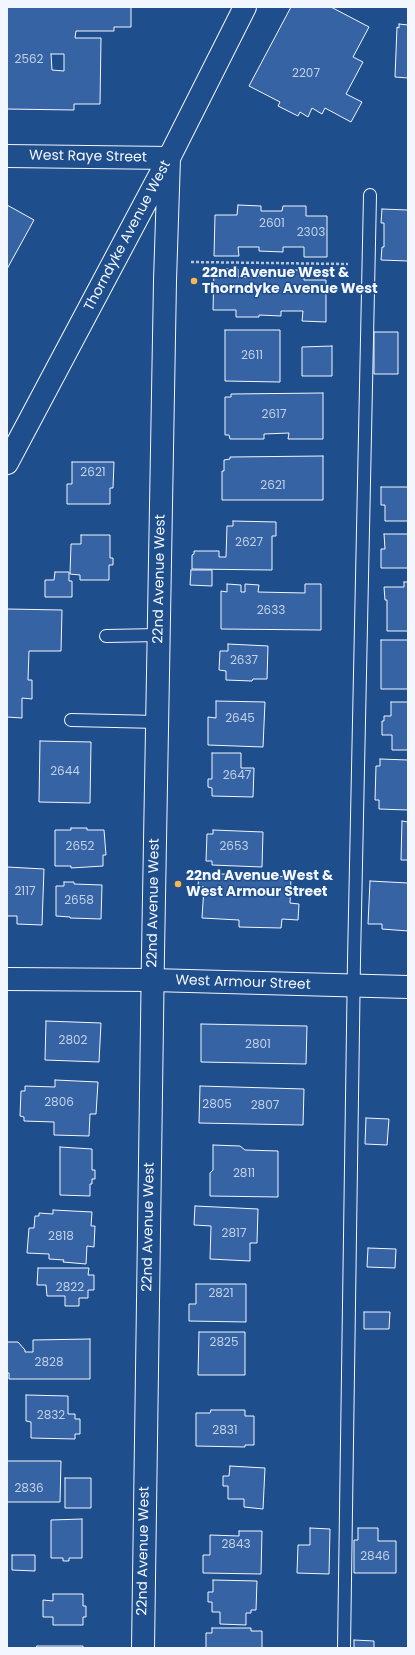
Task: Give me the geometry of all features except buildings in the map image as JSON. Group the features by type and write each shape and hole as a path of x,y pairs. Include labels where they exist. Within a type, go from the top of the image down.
{"street":[{"name":"Thorndyke Avenue West","path":"7,463 169,158 244,7"},
{"name":"West Raye Street","path":"7,156 169,158"},
{"name":"22nd Avenue West","path":"143,1648 152,980 169,158"},
{"name":"West Armour Street","path":"7,979 152,980 408,987"}],"lane":[{"path":"344,1648 354,986 370,195"},
{"path":"106,636 159,635"},
{"path":"71,720 158,722"}],"path":[{"path":"190,262 368,264"}],"place":[{"name":"22nd Avenue West & Thorndyke Avenue West","path":"194,281"},
{"name":"22nd Avenue West & West Armour Street","path":"178,884"}]}
